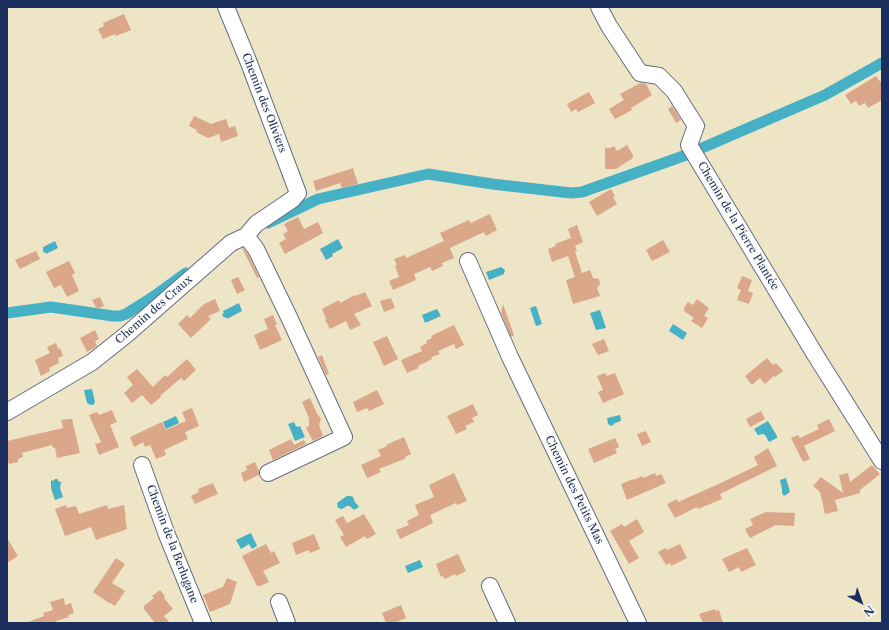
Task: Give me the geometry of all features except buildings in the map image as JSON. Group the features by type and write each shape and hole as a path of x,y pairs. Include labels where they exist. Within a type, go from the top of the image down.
{"street":[{"name":"Chemin des Oliviers","path":"226,7 252,70 296,186 298,193 293,199"},
{"name":"Chemin de la Pierre Plantée","path":"599,7 609,26 640,73 659,76 678,97 696,126 689,145 816,356 882,461"},
{"name":"Chemin des Craux","path":"7,412 92,362 126,335 231,243 293,199"},
{"path":"251,230 256,249 344,437 268,473"},
{"name":"Chemin des Petits Mas","path":"468,261 510,358 638,623"},
{"name":"Chemin de la Berlugane","path":"142,465 167,535 203,623"},
{"path":"490,586 507,623"},
{"path":"279,602 287,623"}],"water":[{"path":"338,239 343,248 332,254 333,256 326,260 320,249"},
{"path":"55,241 58,248 46,254 43,252 43,247"},
{"path":"501,267 505,270 504,274 489,280 486,272"},
{"path":"239,303 242,311 227,319 226,317 224,318 222,314 224,313 223,311"},
{"path":"536,306 542,324 536,326 530,308"},
{"path":"437,309 441,316 425,323 422,315"},
{"path":"600,310 606,328 596,330 590,313"},
{"path":"673,324 687,333 683,340 669,331"},
{"path":"92,389 95,402 91,405 87,403 84,390"},
{"path":"620,415 621,421 612,426 608,424 607,418"},
{"path":"176,416 179,423 166,429 163,422"},
{"path":"768,421 777,436 777,438 769,442 765,435 758,435 754,429"},
{"path":"294,422 296,426 300,426 305,437 295,441 288,424"},
{"path":"786,478 790,492 784,496 782,493 780,480"},
{"path":"58,479 58,481 61,482 60,488 63,497 55,500 51,488 51,480 53,481"},
{"path":"347,496 353,497 359,507 354,510 350,506 342,509 338,508 337,503"},
{"path":"251,533 257,546 252,549 249,544 241,549 236,540"},
{"path":"420,560 423,567 408,573 405,566"}],"waterway":[{"path":"695,151 825,95 882,63"},
{"path":"268,223 318,199 428,174 492,184 571,193 582,192 689,154"},
{"path":"7,313 51,307 120,316 126,314 153,297 186,273"}]}
